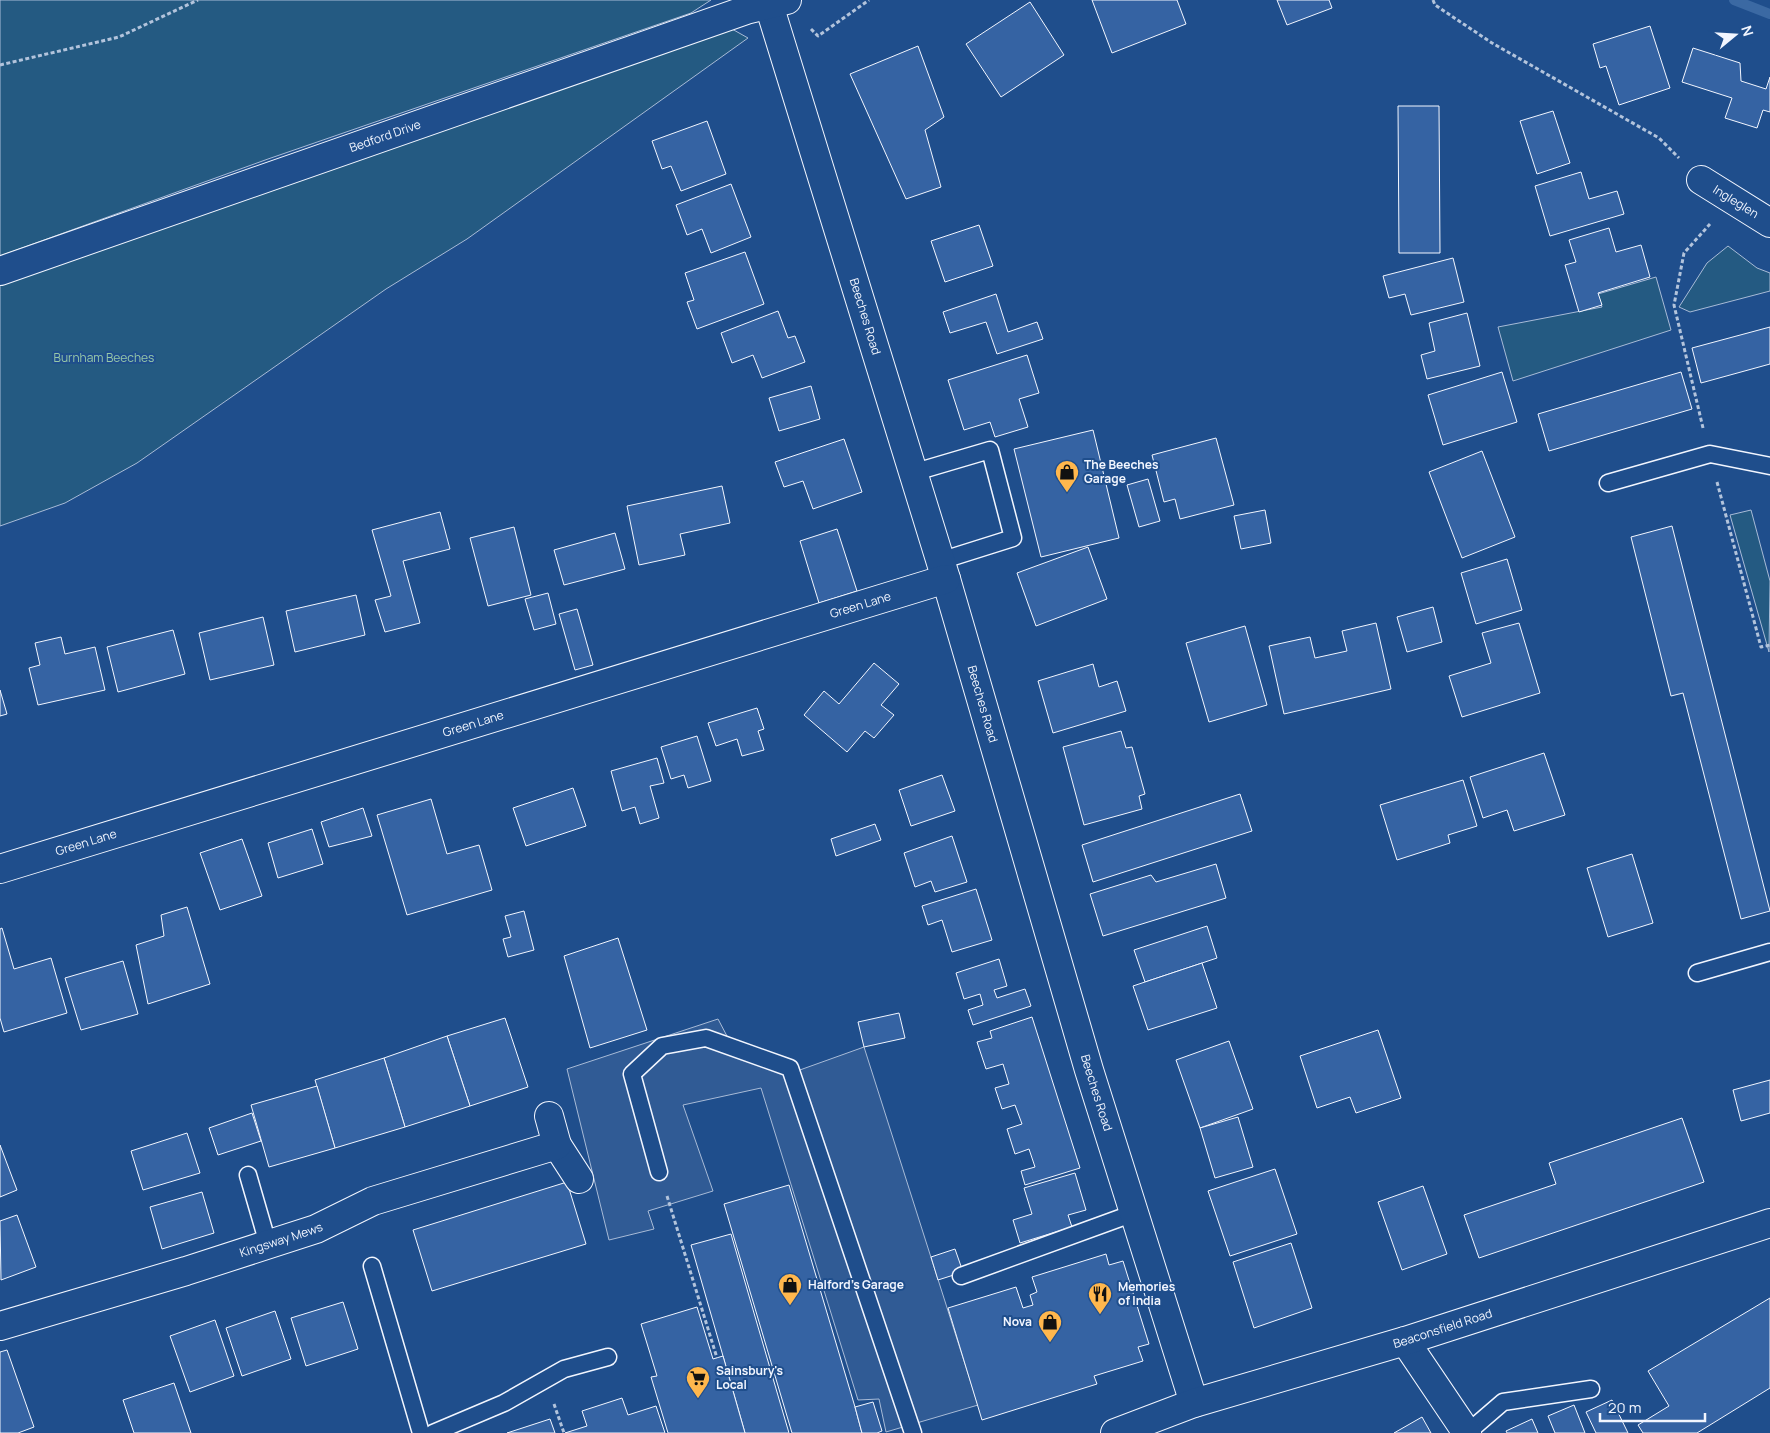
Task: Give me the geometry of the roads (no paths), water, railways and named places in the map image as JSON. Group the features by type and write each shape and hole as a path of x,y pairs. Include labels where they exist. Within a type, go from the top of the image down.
{"street":[{"name":"Bedford Drive","path":"0,271 761,4"},
{"name":"Beeches Road","path":"761,4 943,570 1089,1070 1194,1403"},
{"name":"Ingleglen","path":"1701,180 1770,223"},
{"name":"Green Lane","path":"0,869 943,570"},
{"path":"549,1116 557,1145 579,1180"},
{"name":"Kingsway Mews","path":"0,1326 268,1244 316,1228 373,1201 557,1145"},
{"name":"Beaconsfield Road","path":"1115,1433 1194,1403 1405,1341 1770,1223"},
{"path":"1405,1341 1467,1433"}],"lane":[{"path":"912,473 990,450 1013,538 943,570"},
{"path":"1608,483 1710,454 1770,466"},
{"path":"1696,973 1770,952"},
{"path":"659,1172 632,1074 662,1046 706,1038 790,1068 913,1433"},
{"path":"248,1175 268,1244"},
{"path":"961,1276 1134,1213"},
{"path":"372,1266 421,1433"},
{"path":"433,1433 504,1403 564,1369 608,1357"},
{"path":"1467,1433 1503,1402 1592,1389"}],"waterway":[{"path":"1734,0 1770,14"}],"place":[{"name":"The Beeches Garage","path":"1067,493"},
{"name":"Halford's Garage","path":"790,1306"},
{"name":"Memories of India","path":"1100,1315"},
{"name":"Nova","path":"1050,1343"},
{"name":"Sainsbury's Local","path":"698,1399"}],"park label":[{"name":"Burnham Beeches","path":"104,358"}]}
